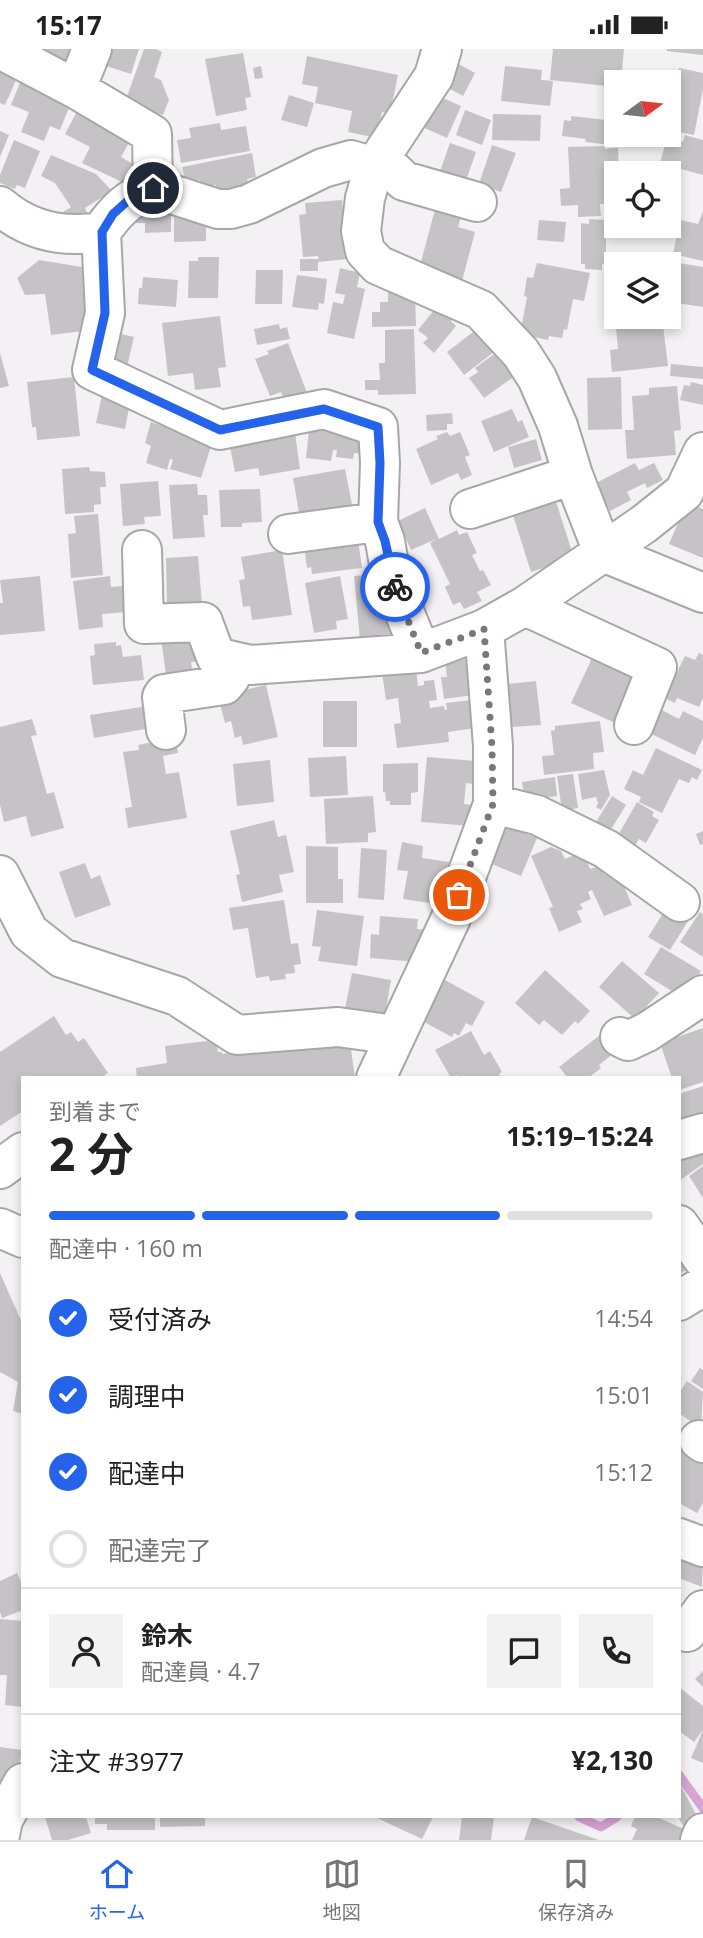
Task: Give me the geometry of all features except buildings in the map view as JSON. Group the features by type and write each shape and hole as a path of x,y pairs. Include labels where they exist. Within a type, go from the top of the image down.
{"street":[{"path":"0,49 76,89 152,134 153,188"},
{"path":"76,89 92,49"},
{"path":"442,49 435,76 377,162 365,198 361,231 365,250 378,265 481,310 515,346 537,378 558,425 573,475 603,552 703,593"},
{"path":"421,653 392,582 385,541 378,522 378,427 324,409 220,430 92,370 105,313 102,232 113,214 132,197 153,188 218,209 231,209 248,204 323,168 351,160 377,162 404,181 477,202"},
{"path":"0,206 14,219 46,231 76,236 102,232"},
{"path":"142,551 144,624 204,622 216,657 250,665 421,653 484,629 525,606 644,524 684,492 703,452"},
{"path":"470,509 573,475"},
{"path":"288,534 378,522"},
{"path":"525,606 657,667 634,725"},
{"path":"377,1076 451,918 493,804 484,629"},
{"path":"166,730 162,697 164,694 224,685 230,678 233,661"},
{"path":"493,804 537,815 606,849 680,902"},
{"path":"0,876 29,932 62,958 177,996 237,1035 338,1027 395,1035"},
{"path":"620,1037 628,1041 647,1032 703,995"},
{"path":"681,1139 703,1133"},
{"path":"0,1169 21,1153"},
{"path":"0,1228 21,1237"},
{"path":"681,1228 703,1259"},
{"path":"681,1300 703,1286"},
{"path":"681,1539 703,1547"},
{"path":"0,1835 4,1820 21,1787"},
{"path":"700,1840 703,1833"}],"waterway":[{"path":"681,1778 703,1808"},
{"path":"581,1818 601,1827 615,1818"}],"way so far":[{"path":"395,587 421,653 484,629 493,804 459,895"}],"route":[{"path":"153,188 132,197 113,214 102,232 105,313 92,370 220,430 324,409 378,427 378,522 395,587"}]}
